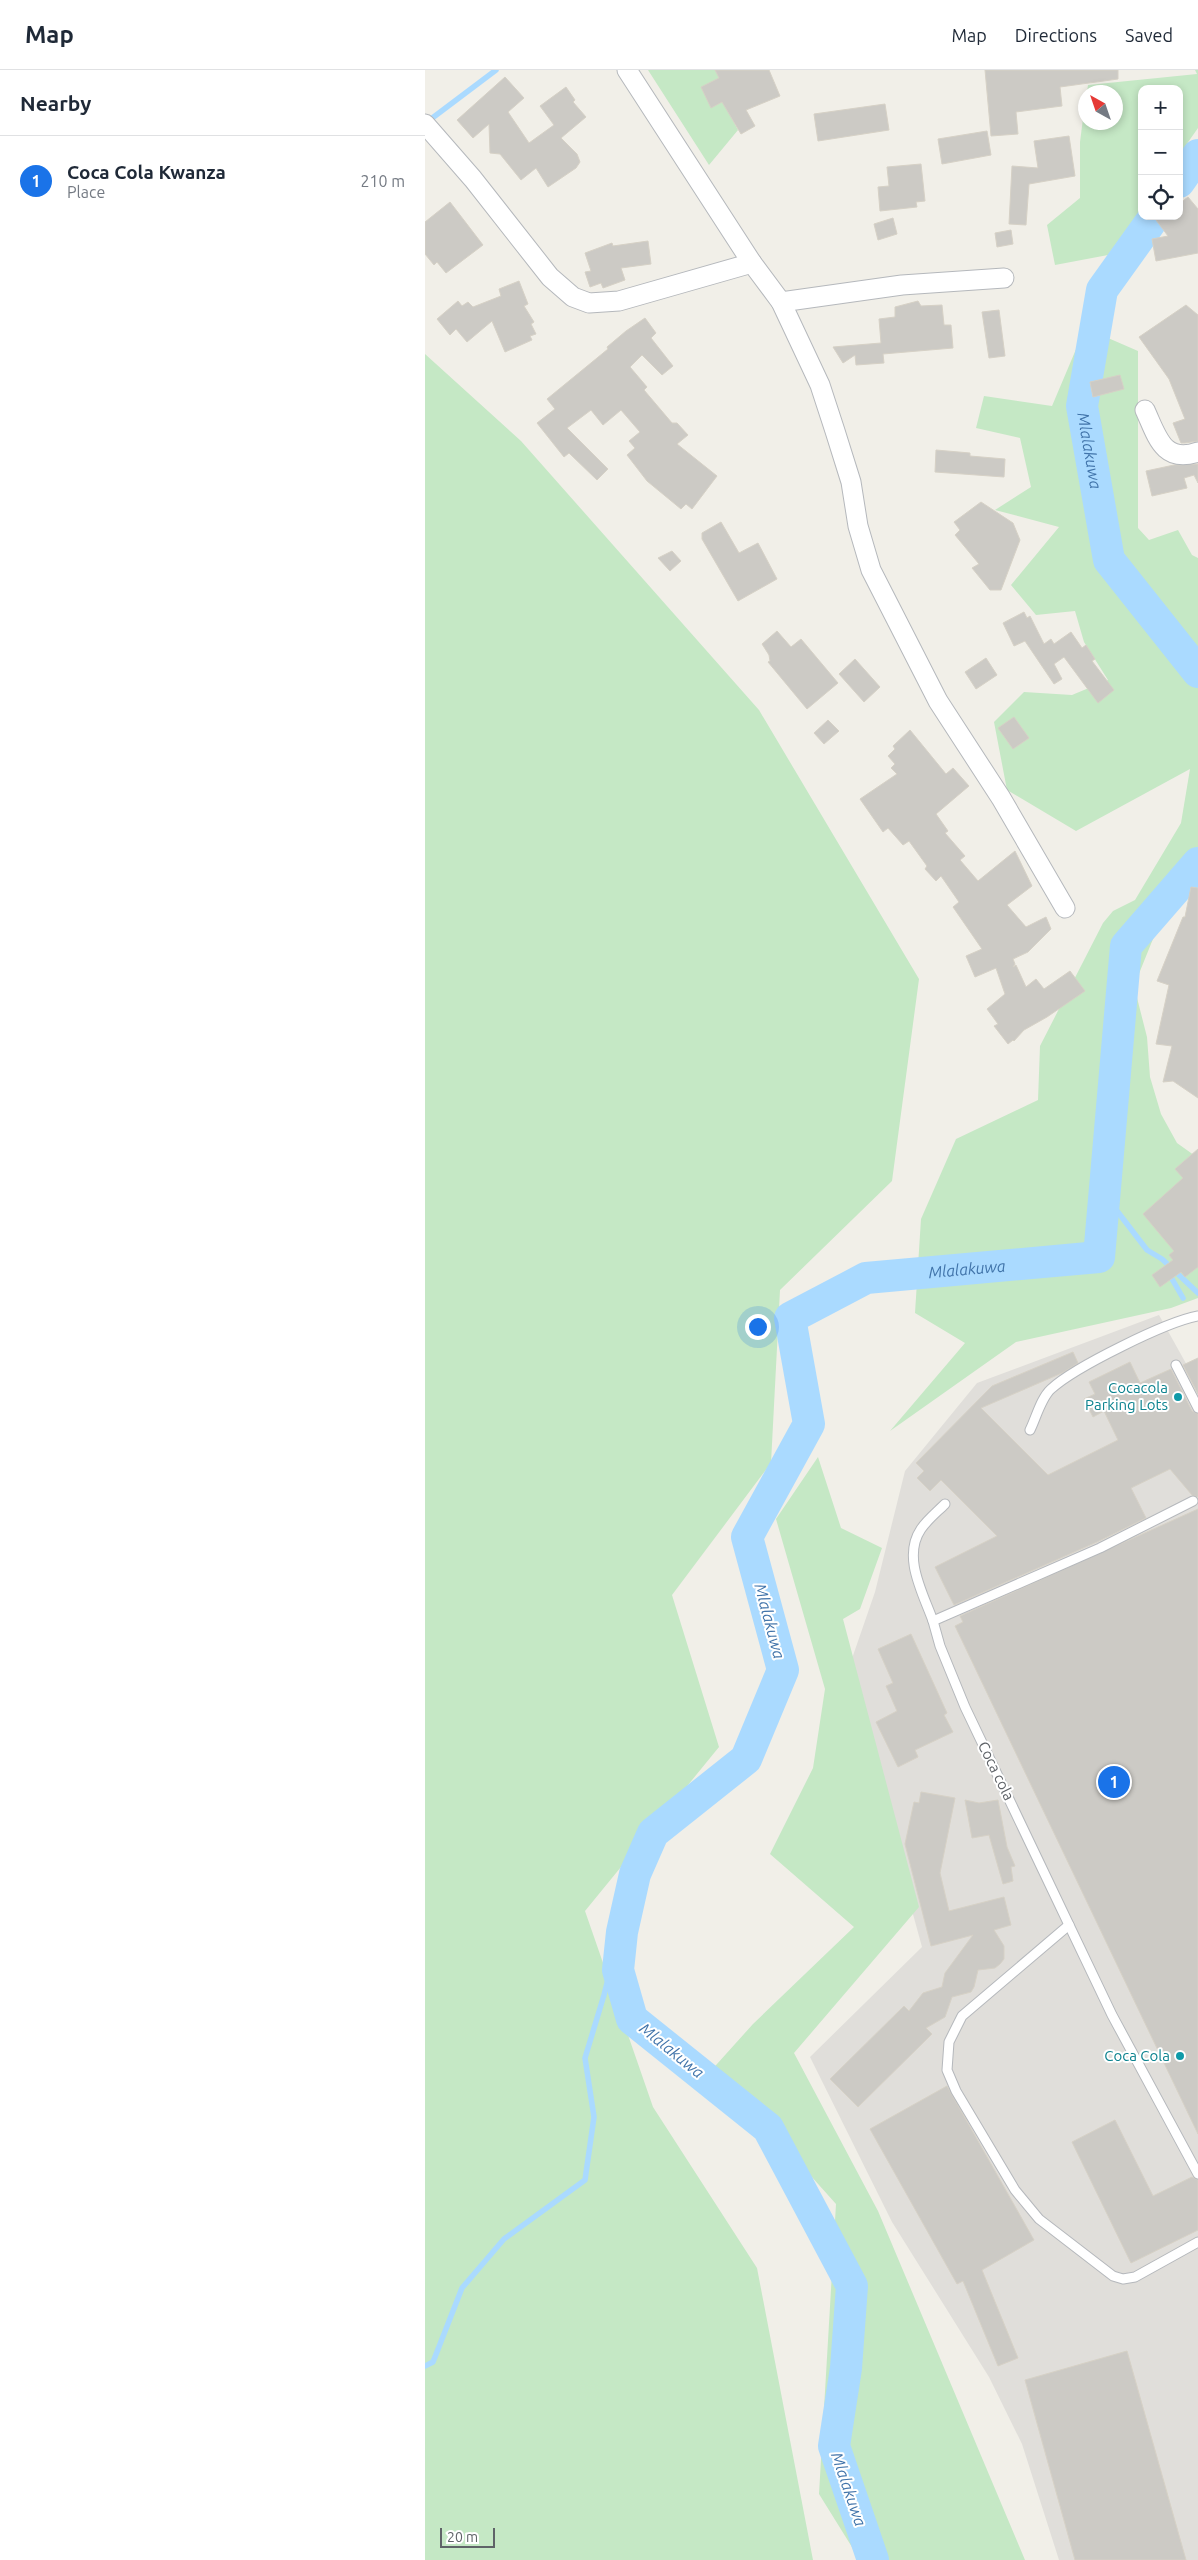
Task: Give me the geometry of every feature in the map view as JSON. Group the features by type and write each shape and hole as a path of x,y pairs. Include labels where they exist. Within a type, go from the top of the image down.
{"street":[{"path":"627,70 752,263 781,302 820,385 851,482 858,526 871,570 938,701 1001,798 1065,908"},
{"path":"425,124 473,180 550,277 573,297 589,303 619,301 752,263"},
{"path":"781,302 902,286 1004,278"},
{"path":"1145,410 1161,445 1180,456 1198,452"}],"lane":[{"path":"1030,1430 1050,1390 1088,1364 1154,1332 1198,1316"},
{"path":"1176,1365 1198,1408"},
{"path":"933,1621 1101,1548 1193,1501"},
{"name":"Coca cola","path":"945,1504 921,1529 912,1547 913,1568 933,1621 940,1646 965,1708 1112,2015 1198,2174"},
{"path":"1069,1925 962,2016 949,2042 947,2070 956,2091 1015,2190 1039,2220 1113,2276 1123,2279 1135,2277 1198,2242"}],"shaded area":[{"path":"1159,1315 1198,1385 1198,2560 1059,2560 1022,2444 989,2377 892,2222 810,2057 922,1947 847,1673 875,1592 905,1471 977,1383"}],"green space":[{"path":"648,70 724,70 719,95 738,130 709,165"},
{"path":"1195,70 1198,70 1198,128 1183,149 1183,85 1138,85 1138,214 1108,255 1055,265 1047,225 1080,198 1082,130 1123,130 1123,85 1088,85 1197,74"},
{"path":"1085,328 1138,351 1138,528 1149,540 1178,530 1192,555 1198,558 1198,868 1178,894 1155,934 1134,986 1147,1037 1150,1077 1161,1114 1177,1143 1198,1158 1198,1298 1171,1308 1016,1342 890,1431 965,1343 915,1313 921,1219 956,1139 1038,1100 1040,1046 1103,923 1113,911 1135,900 1181,823 1190,769 1076,831 1007,790 994,722 1024,692 1072,695 1108,680 1084,642 1075,611 1036,615 1011,585 1059,527 995,510 1031,487 1020,438 976,428 984,396 1052,406"},
{"path":"425,354 521,441 759,710 919,979 892,1181 780,1290 771,1463 672,1595 719,1747 585,1911 653,2107 757,2268 813,2560 425,2560"},
{"path":"818,1457 841,1528 882,1548 860,1609 843,1619 919,1907 794,2053 878,2211 1025,2560 860,2560 819,2494 836,2204 768,2128 699,2084 753,2024 854,1927 770,1854 813,1768 825,1689 776,1519"}],"building":[{"path":"715,70 769,70 780,96 746,110 755,126 741,134 722,102 711,108 701,87 719,78"},
{"path":"985,70 1118,70 1118,79 1060,87 1062,106 1016,112 1018,134 991,136"},
{"path":"505,77 524,98 508,112 529,143 554,125 540,106 566,87 575,100 573,102 586,117 561,138 577,154 580,162 576,168 548,187 536,168 521,180 500,154 490,153 489,124 473,138 457,120"},
{"path":"885,104 889,130 818,141 814,114"},
{"path":"987,131 991,155 942,164 938,139"},
{"path":"1069,136 1075,176 1029,184 1026,225 1009,224 1012,166 1038,168 1034,141"},
{"path":"921,164 925,201 916,202 917,207 880,211 878,187 889,186 887,167"},
{"path":"1188,197 1198,209 1198,253 1156,261 1152,239 1168,236 1156,220 1183,220 1183,201"},
{"path":"450,202 483,245 446,273 437,262 434,265 425,254 425,222"},
{"path":"893,218 897,234 878,240 874,224"},
{"path":"1011,230 1013,244 997,247 995,233"},
{"path":"648,241 651,264 621,268 625,280 603,288 601,283 590,287 585,272 591,271 585,253 612,243 613,246"},
{"path":"519,281 528,304 524,306 534,322 531,324 536,334 530,336 532,340 505,352 492,321 467,342 456,329 450,335 437,319 458,301 462,306 468,302 473,307 501,296 499,289"},
{"path":"918,301 921,306 942,305 944,325 951,325 953,348 883,354 884,363 856,365 855,355 843,363 833,347 881,343 879,319 895,317 895,307"},
{"path":"1186,305 1198,315 1198,441 1181,443 1173,423 1185,419 1169,379 1139,337"},
{"path":"999,310 1005,356 989,358 982,312"},
{"path":"645,318 656,333 651,338 673,366 662,375 642,355 630,367 647,387 644,390 672,423 677,423 688,435 677,444 717,476 692,509 686,504 681,509 647,481 627,455 635,448 629,441 640,432 621,410 603,425 591,410 567,428 608,469 597,480 569,453 564,457 537,423 555,409 547,399 608,349 607,347 626,331"},
{"path":"1120,375 1124,389 1093,397 1090,382"},
{"path":"936,450 970,453 970,456 1005,459 1004,477 935,472"},
{"path":"1198,464 1198,483 1194,475 1184,478 1187,488 1152,496 1146,471 1174,465"},
{"path":"981,502 1013,523 1020,540 1001,590 990,590 972,568 979,564 955,535 960,530 954,522"},
{"path":"721,522 739,553 758,543 777,579 738,601 702,539 702,533"},
{"path":"672,551 681,561 670,571 658,558"},
{"path":"1024,612 1027,618 1030,616 1044,644 1051,639 1054,644 1071,632 1082,648 1086,645 1095,659 1092,661 1114,690 1098,703 1064,657 1054,664 1062,679 1054,684 1025,641 1014,646 1003,623"},
{"path":"777,631 791,647 801,639 838,683 807,709 768,662 770,661 769,655 762,644"},
{"path":"986,658 997,675 976,689 965,672"},
{"path":"855,659 880,687 864,702 839,674"},
{"path":"1014,717 1029,738 1013,749 998,728"},
{"path":"828,720 839,731 824,744 814,733"},
{"path":"910,730 946,774 953,768 969,786 936,814 948,831 945,833 965,856 960,860 978,881 1015,851 1032,886 1007,905 1026,927 1046,917 1051,929 1028,952 1013,959 1015,964 1013,967 1016,965 1026,987 1036,979 1044,989 1070,971 1085,991 1024,1030 1014,1041 1008,1044 994,1026 998,1024 987,1009 1005,994 996,968 975,977 966,956 982,949 953,907 959,902 941,876 936,881 925,869 927,866 909,841 903,845 888,828 883,832 860,799 897,774 891,768 895,764 888,756 895,749 893,746"},
{"path":"1191,887 1198,888 1198,1098 1173,1081 1163,1082 1172,1046 1156,1044 1169,985 1157,981 1183,917 1185,917"},
{"path":"1198,1149 1198,1267 1185,1277 1181,1272 1160,1287 1152,1275 1173,1260 1169,1255 1174,1251 1143,1214 1183,1178 1175,1169"},
{"path":"1073,1352 1078,1363 1062,1373 981,1408 1048,1475 1118,1440 1104,1411 1093,1417 1084,1399 1095,1394 1089,1382 1130,1362 1140,1383 1171,1369 1192,1411 1198,1414 1198,1497 1192,1495 1170,1469 1131,1488 1146,1518 1097,1542 954,1605 935,1567 997,1536 941,1480 930,1491 917,1478 924,1471 916,1463 992,1386"},
{"path":"1198,1358 1198,1394 1183,1365"},
{"path":"1198,1509 1198,2134 955,1626 963,1622 960,1616"},
{"path":"911,1634 947,1713 944,1715 953,1732 915,1750 918,1757 898,1767 876,1722 897,1711 886,1686 893,1683 878,1649"},
{"path":"921,1792 955,1798 940,1873 949,1911 1004,1897 1011,1925 994,1930 1004,1946 1004,1959 1000,1964 995,1968 978,1970 971,1992 952,1997 945,2017 926,2028 932,2034 858,2107 830,2079 904,2006 909,2011 923,1993 942,1987 945,1973 973,1935 931,1946 905,1844 914,1802 919,1803"},
{"path":"965,1800 979,1803 998,1800 1007,1847 1015,1866 1011,1867 1013,1881 1003,1884 989,1835 972,1838"},
{"path":"947,2086 1034,2240 982,2270 1018,2358 998,2366 963,2281 957,2284 870,2129"},
{"path":"1115,2120 1153,2196 1192,2177 1198,2180 1198,2230 1131,2263 1072,2142"},
{"path":"1127,2351 1186,2560 1075,2560 1025,2380"}],"waterway":[{"path":"427,122 496,70"},
{"name":"Mlalakuwa","path":"1183,176 1198,155"},
{"name":"Mlalakuwa","path":"1152,220 1102,290 1082,406 1109,560 1198,672"},
{"name":"Mlalakuwa","path":"873,2560 834,2446 846,2368 852,2286 768,2128 632,2019 618,1970 622,1932 635,1874 653,1833 746,1759 783,1670 747,1537 809,1424 790,1318 866,1278 1099,1257 1126,946 1198,863"},
{"path":"1104,1194 1147,1250 1162,1259 1198,1293"},
{"path":"1168,1272 1183,1298"},
{"path":"425,2366 433,2362 462,2288 504,2239 585,2180 594,2117 585,2058 604,1995 635,1874"}],"place":[{"name":"Cocacola Parking Lots","path":"1178,1397"},
{"name":"Coca Cola Kwanza","path":"1114,1782"},
{"name":"Coca Cola","path":"1180,2056"}]}
